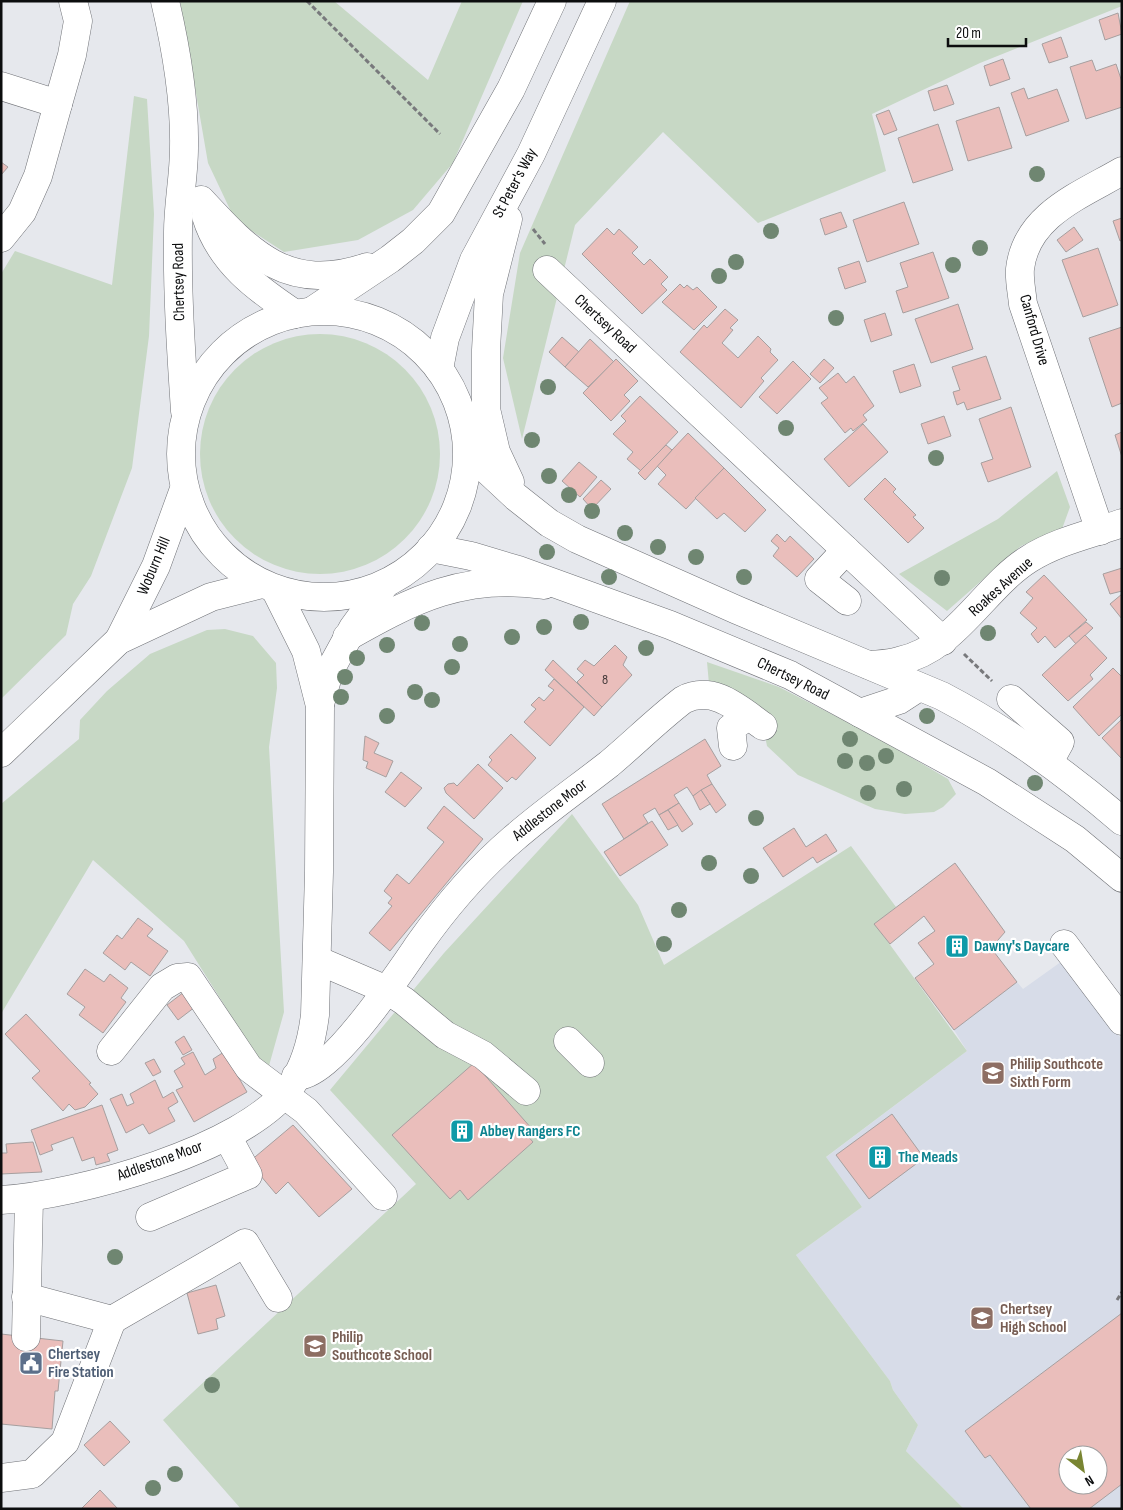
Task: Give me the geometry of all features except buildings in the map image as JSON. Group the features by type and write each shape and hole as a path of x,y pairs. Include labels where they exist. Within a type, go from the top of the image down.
{"main road":[{"path":"1,238 22,212 38,176 72,55 78,21 73,1"},
{"name":"Chertsey Road","path":"164,1 172,32 180,86 184,148 178,228 178,295 185,417"},
{"path":"304,312 336,311 360,315 383,323 404,335 424,351 439,369 453,391 462,415 467,441 466,474 457,507 441,536 418,562 385,584 359,594 331,598 302,596 268,587 240,571 210,542 192,513 184,490 180,465 185,417 197,387 214,361 238,340 265,324 304,312 390,259 413,241 441,213 511,89 552,1"},
{"name":"St Peter's Way","path":"439,369 445,338 474,260 531,154 602,1"},
{"path":"1,86 58,104"},
{"name":"Chertsey Road","path":"184,148 209,226 223,253 258,289 304,312"},
{"path":"516,497 496,452 486,409 486,350 489,294 505,227 531,154"},
{"name":"Canford Drive","path":"1111,527 1023,304 1020,270 1026,245 1040,222 1060,206 1122,171"},
{"path":"201,200 248,248 261,258 298,272 323,276 354,271 390,259"},
{"name":"Chertsey Road","path":"547,270 943,641"},
{"path":"467,441 487,470 516,497 549,523 577,539 737,610 919,687 974,714 1078,783 1122,821"},
{"name":"Woburn Hill","path":"119,640 156,566 184,490"},
{"name":"Roakes Avenue","path":"869,665 900,661 922,653 943,641 998,586 1029,559 1066,542 1111,527"},
{"name":"Chertsey Road","path":"431,548 471,556 670,625 790,675 987,782 1075,839 1122,878"},
{"path":"846,550 819,579 847,601"},
{"path":"347,637 402,606 439,592 480,583 517,581 568,589"},
{"name":"Addlestone Moor","path":"320,706 329,672 347,637 385,584"},
{"name":"Woburn Hill","path":"1,753 119,640 211,597 268,587"},
{"name":"Addlestone Moor","path":"268,587 306,651 320,706 320,872 312,1036 290,1085"},
{"name":"Roakes Avenue","path":"919,687 943,641"},
{"path":"860,713 899,700 919,687"},
{"path":"1002,690 1060,742 1048,762"},
{"name":"Addlestone Moor","path":"1,1200 29,1198 126,1175 193,1151 227,1136 252,1120 290,1085 312,1072 340,1048 386,990 427,932 479,870 512,839 611,762 683,700 694,694 710,694 729,702 756,721 731,728 733,746"},
{"path":"1064,944 1122,1021"},
{"path":"317,960 386,990 404,1001 445,1035 483,1054 526,1091"},
{"path":"111,1051 162,987 177,978 188,977 249,1068 290,1085 306,1111 383,1196"},
{"path":"568,1041 590,1063"},
{"path":"150,1217 248,1175 227,1136"},
{"path":"26,1337 29,1198"},
{"path":"1,1478 32,1474 65,1442 112,1320 245,1243 278,1298"},
{"path":"26,1297 112,1320"}],"path":[{"path":"307,1 440,134"},
{"path":"943,641 960,650 1002,690"},
{"path":"1117,1300 1122,1292"}],"shaded area":[{"name":"Chertsey High School","path":"1065,959 1122,1040 1122,1509 964,1509 906,1451 918,1425 893,1390 890,1381 796,1255 862,1207 825,1158 967,1051 954,1030 1017,982 1023,989"}],"green space":[{"path":"180,1 334,1 428,80 462,1 523,1 453,163 413,210 358,240 284,252 235,220 208,163"},
{"path":"630,1 1120,1 1122,6 980,63 872,114 886,171 758,223 663,132 575,225 522,439 503,358 520,253"},
{"path":"134,96 147,99 154,214 149,336 132,468 91,576 73,604 66,635 1,699 1,274 15,251 112,285"},
{"path":"320,334 343,336 366,343 387,354 405,369 420,387 431,408 438,431 440,454 438,477 431,500 420,521 405,539 387,554 366,565 343,572 320,574 297,572 274,565 253,554 235,539 220,521 209,500 202,477 200,454 202,431 209,408 220,387 235,369 253,354 274,343 297,336"},
{"path":"1057,471 1070,507 1062,529 1021,546 947,611 899,574 998,519"},
{"path":"225,629 253,636 276,663 277,688 269,747 284,1012 267,1073 184,941 93,860 1,1014 1,804 79,739 80,720 107,691 150,654 207,630"},
{"path":"707,662 779,687 880,739 948,779 956,794 943,807 934,812 905,814 875,809 798,775 767,746 763,726 710,695"},
{"path":"572,814 638,905 664,965 851,846 896,907 875,924 967,1051 826,1157 862,1207 796,1255 890,1381 893,1390 918,1425 906,1451 964,1509 241,1509 163,1420 416,1184 330,1090 444,953"}],"place":[{"name":"Dawny's Daycare","path":"957,946"},
{"name":"Philip Southcote Sixth Form","path":"993,1073"},
{"name":"Abbey Rangers FC","path":"462,1131"},
{"name":"The Meads","path":"880,1157"},
{"name":"Chertsey High School","path":"982,1318"},
{"name":"Philip Southcote School","path":"315,1346"},
{"name":"Chertsey Fire Station","path":"31,1363"}]}
